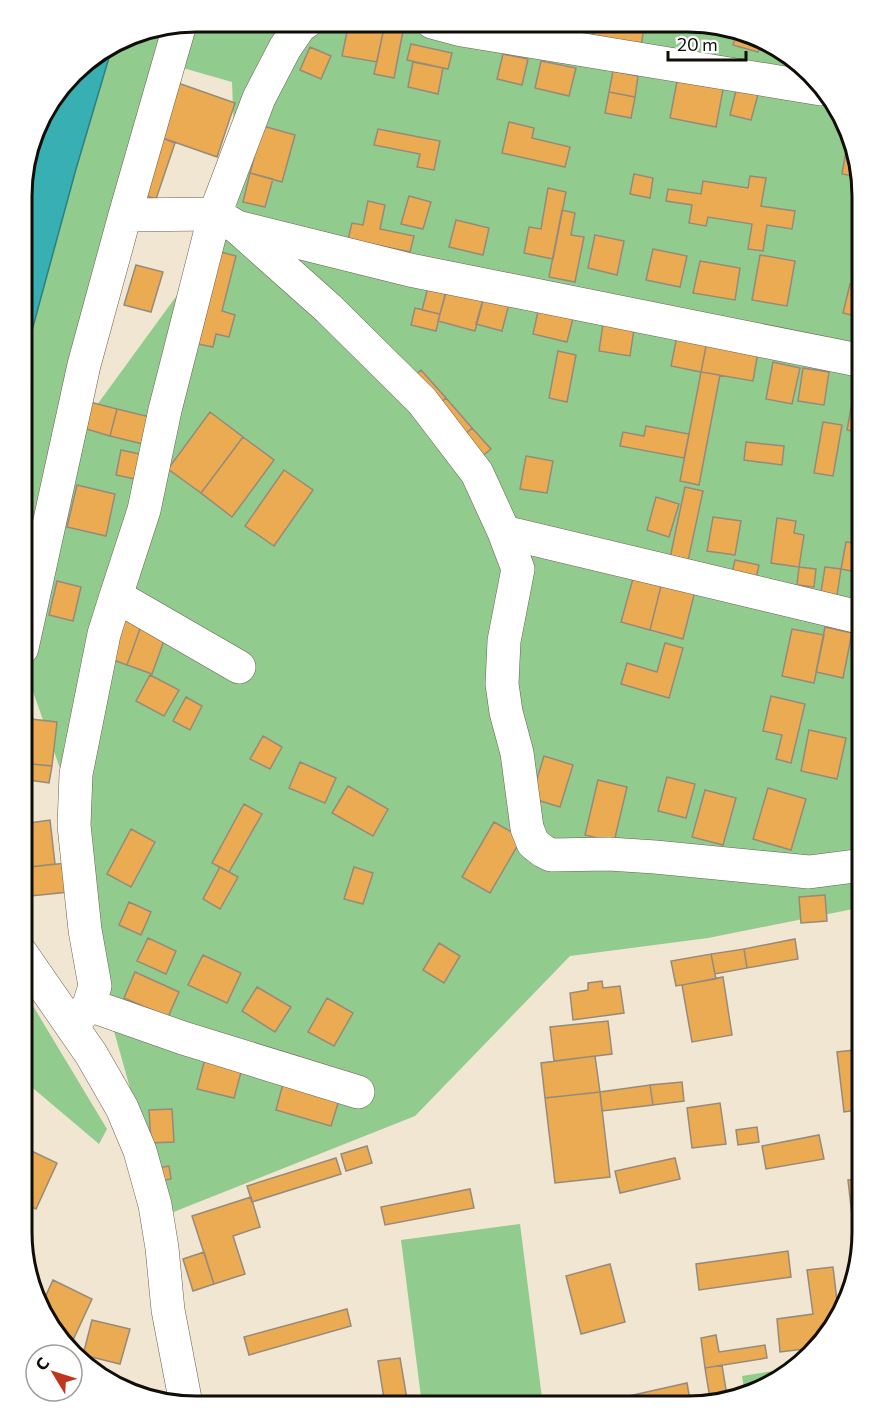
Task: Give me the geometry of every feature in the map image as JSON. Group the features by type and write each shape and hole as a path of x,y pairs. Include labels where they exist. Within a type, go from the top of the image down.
{"street":[{"path":"81,1015 95,986 85,930 74,825 76,774 104,634 144,510 165,410 226,220 259,98 296,32"},
{"path":"474,32 812,88"},
{"path":"32,602 84,365 177,33"},
{"path":"125,215 226,220 410,270 852,359"},
{"path":"226,220 328,308 422,401 477,473 518,568 504,641 502,684 506,712 517,753 527,828 532,843 551,855 609,854 655,857 809,872 852,866"},
{"path":"504,532 852,615"},
{"path":"116,596 239,668"},
{"path":"32,964 81,1015 140,1151 157,1216 168,1310 184,1395"},
{"path":"81,1015 183,1038 358,1092"}],"green space":[{"path":"191,32 710,33 731,37 770,53 788,65 819,96 831,114 844,143 851,174 852,196 852,909 708,938 570,956 415,1116 166,1215 89,943 62,774 32,689 32,625 67,446 237,213 232,82 176,66"},
{"path":"162,36 117,199 70,352 32,536 32,330 110,56 143,40"},
{"path":"32,1004 107,1129 99,1144 32,1087"},
{"path":"520,1224 542,1396 421,1396 401,1240"},
{"path":"776,1371 744,1386 742,1376"}],"water":[{"path":"110,56 32,330 32,196 37,153 44,133 59,104 87,72"}],"building":[{"path":"347,32 383,32 377,62 342,56"},
{"path":"383,32 403,32 394,78 374,74"},
{"path":"594,32 643,32 641,45 593,36"},
{"path":"735,38 759,48 758,52 733,45"},
{"path":"411,44 452,53 448,69 407,60"},
{"path":"310,47 331,56 321,79 300,70"},
{"path":"503,54 528,59 522,85 497,79"},
{"path":"541,61 576,68 569,96 535,88"},
{"path":"413,62 443,68 438,94 408,87"},
{"path":"613,71 638,76 635,97 609,92"},
{"path":"678,76 724,84 716,127 670,118"},
{"path":"178,83 235,103 217,157 160,137"},
{"path":"737,86 759,91 751,120 730,115"},
{"path":"609,92 635,97 631,118 605,113"},
{"path":"509,122 534,128 532,138 570,147 565,167 502,153"},
{"path":"263,126 295,135 282,182 250,173"},
{"path":"378,129 440,141 434,170 417,167 420,154 374,145"},
{"path":"160,137 175,143 156,199 140,194"},
{"path":"846,151 851,176 842,174"},
{"path":"250,173 273,179 265,207 243,202"},
{"path":"634,174 653,178 650,198 630,194"},
{"path":"750,176 766,178 761,206 795,211 792,229 767,225 763,251 748,249 752,224 708,217 706,226 689,223 692,205 666,201 668,189 701,194 703,181 748,188"},
{"path":"548,188 566,192 553,259 524,253 529,227 541,229"},
{"path":"409,196 431,202 423,229 401,224"},
{"path":"368,201 385,205 380,229 414,236 410,252 348,239 352,223 363,225"},
{"path":"562,210 575,213 571,235 584,237 575,282 549,277"},
{"path":"456,220 489,228 483,255 449,247"},
{"path":"595,235 624,241 617,275 588,268"},
{"path":"653,249 687,256 680,287 646,280"},
{"path":"221,252 236,256 222,311 235,315 229,337 216,334 213,347 198,344"},
{"path":"760,255 795,261 787,306 752,300"},
{"path":"700,261 740,268 735,300 693,293"},
{"path":"136,265 163,272 151,312 124,305"},
{"path":"449,280 486,289 475,331 438,321"},
{"path":"429,284 447,289 440,314 422,310"},
{"path":"850,284 852,284 852,315 843,313"},
{"path":"486,289 511,296 502,331 476,324"},
{"path":"541,298 576,306 567,342 533,334"},
{"path":"415,308 440,314 436,331 411,325"},
{"path":"603,324 634,329 630,356 599,351"},
{"path":"678,331 708,336 701,372 671,366"},
{"path":"708,336 759,346 753,381 701,372"},
{"path":"558,351 576,355 567,402 549,398"},
{"path":"773,362 800,368 792,404 766,399"},
{"path":"803,368 829,372 824,405 798,401"},
{"path":"421,370 446,398 434,408 410,380"},
{"path":"701,372 720,375 699,485 680,481"},
{"path":"446,398 472,428 461,438 434,408"},
{"path":"90,402 117,409 110,436 83,428"},
{"path":"852,403 852,431 847,430"},
{"path":"117,409 150,417 143,444 110,436"},
{"path":"210,412 243,437 201,493 168,469"},
{"path":"823,422 842,425 833,476 814,473"},
{"path":"646,426 689,434 684,458 620,446 623,432 644,436"},
{"path":"472,428 491,449 479,459 461,438"},
{"path":"243,437 274,460 232,517 201,493"},
{"path":"746,442 784,446 782,465 744,460"},
{"path":"121,450 149,456 144,481 116,475"},
{"path":"526,456 553,461 547,493 520,489"},
{"path":"284,470 313,490 274,546 245,526"},
{"path":"77,485 115,494 106,536 67,527"},
{"path":"685,487 703,491 688,561 670,558"},
{"path":"656,497 679,504 669,537 647,530"},
{"path":"713,517 741,521 735,555 707,551"},
{"path":"777,518 796,521 794,533 804,535 799,567 771,563"},
{"path":"846,542 852,543 852,571 841,569"},
{"path":"735,560 759,565 756,578 732,573"},
{"path":"799,567 816,569 814,587 797,585"},
{"path":"825,567 841,569 837,595 821,592"},
{"path":"634,575 662,582 650,630 621,622"},
{"path":"57,581 81,587 73,621 49,615"},
{"path":"662,582 695,591 683,639 650,630"},
{"path":"122,619 141,626 127,665 108,658"},
{"path":"141,626 166,635 152,674 127,665"},
{"path":"825,627 852,633 843,678 816,672"},
{"path":"792,629 824,635 814,683 782,676"},
{"path":"665,643 683,648 669,698 621,684 627,663 657,672"},
{"path":"150,675 179,690 164,716 136,701"},
{"path":"771,696 805,704 791,763 776,759 782,735 763,731"},
{"path":"186,697 202,706 190,730 173,721"},
{"path":"32,719 57,722 52,766 32,764"},
{"path":"809,730 846,738 837,779 801,771"},
{"path":"263,736 282,747 270,769 250,759"},
{"path":"544,756 573,765 560,807 531,798"},
{"path":"300,762 336,778 325,803 289,788"},
{"path":"32,764 52,766 49,783 32,780"},
{"path":"667,777 695,784 686,818 658,811"},
{"path":"598,780 627,787 614,842 585,835"},
{"path":"348,786 388,809 373,836 332,813"},
{"path":"768,788 806,799 791,850 753,839"},
{"path":"705,790 736,798 723,845 692,837"},
{"path":"244,804 262,814 229,872 212,863"},
{"path":"50,820 55,864 32,867 32,823"},
{"path":"494,822 522,838 490,893 462,877"},
{"path":"131,829 155,842 131,887 107,874"},
{"path":"66,863 69,892 32,896 32,867"},
{"path":"220,867 238,877 220,909 203,899"},
{"path":"354,867 373,873 363,904 344,899"},
{"path":"825,895 827,921 801,923 799,897"},
{"path":"129,902 151,912 141,935 119,925"},
{"path":"148,938 176,951 166,974 137,961"},
{"path":"795,939 798,959 747,968 744,949"},
{"path":"439,943 460,956 444,983 423,970"},
{"path":"744,949 747,968 715,974 711,954"},
{"path":"711,954 716,979 676,986 671,961"},
{"path":"203,955 241,973 227,1003 188,985"},
{"path":"135,972 179,992 168,1017 124,998"},
{"path":"723,977 732,1035 692,1042 682,985"},
{"path":"602,981 603,988 620,986 624,1013 573,1020 570,993 588,990 588,983"},
{"path":"257,987 291,1007 275,1032 242,1011"},
{"path":"327,998 353,1013 334,1046 308,1032"},
{"path":"608,1021 612,1054 554,1061 550,1027"},
{"path":"852,1050 852,1111 844,1112 837,1052"},
{"path":"206,1055 243,1065 234,1098 197,1089"},
{"path":"595,1056 600,1092 545,1098 541,1063"},
{"path":"284,1080 340,1097 331,1126 276,1110"},
{"path":"682,1082 684,1101 653,1105 650,1085"},
{"path":"650,1085 653,1105 602,1111 600,1092"},
{"path":"600,1092 610,1177 555,1183 545,1098"},
{"path":"720,1103 726,1144 692,1148 687,1108"},
{"path":"172,1109 174,1142 151,1143 149,1110"},
{"path":"757,1127 759,1142 738,1145 736,1130"},
{"path":"819,1135 824,1159 766,1169 762,1146"},
{"path":"367,1146 372,1163 346,1171 341,1154"},
{"path":"32,1151 57,1163 36,1209 32,1207"},
{"path":"336,1158 341,1174 252,1202 247,1186"},
{"path":"675,1158 680,1179 620,1193 615,1171"},
{"path":"169,1166 171,1179 159,1181 157,1168"},
{"path":"848,1180 852,1180 852,1215"},
{"path":"470,1189 474,1208 385,1225 381,1207"},
{"path":"251,1197 260,1227 233,1236 245,1274 214,1284 192,1216"},
{"path":"788,1251 791,1277 699,1290 696,1264"},
{"path":"204,1252 214,1284 193,1291 183,1259"},
{"path":"610,1264 625,1322 581,1334 566,1276"},
{"path":"833,1267 837,1301 825,1323 803,1349 780,1352 777,1319 813,1314 807,1270"},
{"path":"53,1280 92,1299 73,1340 53,1313 45,1297"},
{"path":"347,1309 351,1326 249,1355 244,1337"},
{"path":"92,1320 130,1329 120,1364 90,1357 84,1351"},
{"path":"716,1335 719,1352 765,1345 767,1358 705,1368 701,1338"},
{"path":"400,1358 406,1396 384,1396 378,1361"},
{"path":"722,1365 726,1391 709,1394 705,1368"},
{"path":"687,1383 689,1396 688,1396 628,1396"}]}
